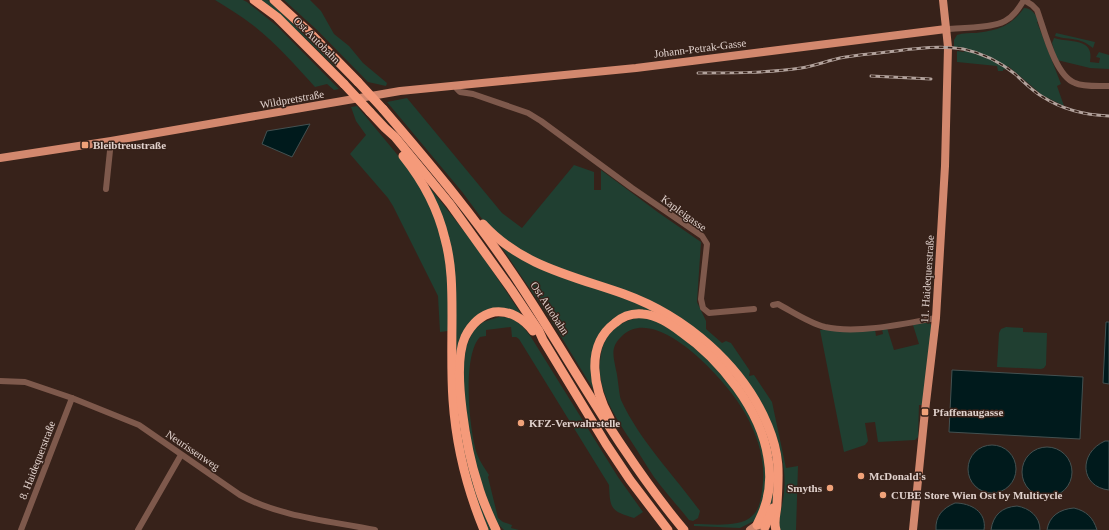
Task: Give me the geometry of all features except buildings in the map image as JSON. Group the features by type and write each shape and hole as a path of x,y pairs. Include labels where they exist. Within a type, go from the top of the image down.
{"highway":[{"name":"Ost Autobahn","path":"254,0 277,17 395,137 474,236 539,332 606,444 630,480 668,530"},
{"name":"Ost Autobahn","path":"274,0 309,32 383,109 427,159 459,200 520,283 640,474 684,530"},
{"path":"385,128 391,140 414,170 428,193 446,240 451,279 452,372 457,435 468,486 484,530"},
{"path":"459,200 507,246 526,258 548,269 626,295 660,311 696,334 730,366 749,391 768,425 774,443 778,460 779,476 775,521 776,530"},
{"path":"500,530 494,526 478,484 465,427 460,371 462,350 465,338 470,328 477,320 490,313 510,313 520,318 543,340"},
{"path":"617,439 615,428 598,388 595,373 595,360 598,347 610,326 620,319 631,315 643,314 656,317 671,325 691,339 710,356 728,376 742,395 755,417 763,436 768,457 770,476 766,504 758,528"},
{"path":"758,528 777,498"}],"main road":[{"name":"11. Haidequerstraße","path":"913,530 936,318 948,86 948,48 943,0"},
{"name":"Johann-Petrak-Gasse","path":"457,85 590,73 946,29"},
{"name":"Wildpretstraße","path":"0,158 111,141 400,92 457,85"},
{"path":"746,530 758,528"}],"street":[{"path":"946,29 998,24 1011,17 1018,10 1024,0 1037,10 1056,62 1065,78 1075,84 1109,86"},
{"name":"Kapleigasse","path":"457,85 457,89 460,92 473,94 528,113 541,121 632,188 702,236 707,244 701,299 703,308 709,313 754,310"},
{"path":"106,189 111,141"},
{"path":"773,305 778,304 812,322 825,327 838,329 876,327 936,318"},
{"name":"Neurissenweg","path":"0,381 25,382 72,398 139,425 181,455 254,503 287,513 376,530"},
{"name":"8. Haidequerstraße","path":"21,530 72,398"},
{"path":"138,530 181,455"}],"green space":[{"path":"215,0 243,0 247,2 277,26 339,89 334,90 327,84 315,87 271,40 254,26"},
{"path":"261,0 268,0 308,38 336,68 301,34"},
{"path":"284,0 310,0 321,11 334,34 349,46 363,63 387,83 386,86 368,82 317,30"},
{"path":"1024,8 1027,8 1035,14 1039,21 1037,22 1061,84 1057,86 1064,106 1042,95 1008,66 1005,70 1003,69 1003,71 998,71 997,66 957,62 957,51 964,52 965,48 954,47 954,40 957,35 998,29 1014,20"},
{"path":"1056,33 1095,42 1093,48 1079,40 1055,36"},
{"path":"1054,38 1080,42 1085,45 1089,48 1091,54 1090,62 1099,63 1100,58 1096,57 1099,52 1109,55 1109,69 1090,68 1057,60 1052,43"},
{"path":"407,98 502,213 522,228 574,165 594,172 594,190 601,190 601,170 701,242 697,302 706,321 706,329 722,343 726,341 731,343 750,371 749,376 754,375 772,402 786,468 798,466 796,530 779,530 779,520 784,492 784,471 776,436 679,319 552,268 512,247 485,223 463,193 387,102"},
{"path":"357,106 410,170 431,207 443,244 448,274 448,331 440,332 438,296 393,206 388,198 350,154 366,135 356,121 351,107"},
{"path":"428,185 475,245 520,312 520,314 491,311 462,339 460,404 493,530 488,530 476,501 465,463 457,405 455,292"},
{"path":"500,245 537,266 624,296 650,308 677,324 704,345 729,369 750,396 766,426 775,457 775,489 765,521 762,520 770,495 772,470 768,445 759,421 747,398 731,376 714,357 684,331 665,319 645,312 628,313 620,316 606,327 594,350 592,375 598,397 549,317"},
{"path":"499,317 510,318 518,322 531,337 618,477 643,512 634,518 616,511 613,508 610,499 609,485 519,339 512,337 511,327 486,330 486,336 480,337 474,346 469,376 470,411 477,454 489,475 488,477 498,518 503,522 512,525 511,528 519,530 504,530 495,521 475,465 465,404 463,370 466,347 473,331 483,322"},
{"path":"641,317 656,321 675,331 718,368 748,410 766,455 765,501 756,520 740,528 694,526 694,524 733,524 747,520 752,516 757,509 760,500 763,486 763,465 754,431 738,402 726,386 693,352 674,339 655,330 638,328 623,335 619,339 614,347 613,355 621,400 647,443 700,511 698,518 693,521 689,520 654,477 616,418 604,393 600,375 601,354 606,339 615,328 626,321"},
{"path":"928,321 932,326 924,394 922,405 919,405 918,437 915,440 878,442 875,422 865,423 868,441 865,445 844,452 820,330 875,329 876,336 883,334 882,329 887,328 894,350 919,344 913,325"},
{"path":"1006,327 1023,328 1023,332 1047,333 1046,365 1044,368 997,367 999,333 1001,329"}],"water":[{"path":"310,124 292,157 262,144 267,131"},
{"path":"1106,322 1109,322 1109,384 1103,383"},
{"path":"952,370 1083,377 1080,439 949,432"},
{"path":"1105,441 1109,441 1109,490 1099,488 1092,483 1086,469 1090,453 1096,446"},
{"path":"987,445 997,445 1006,449 1012,455 1015,460 1015,478 1006,489 997,493 987,493 978,489 972,483 968,474 968,464 972,455 978,449"},
{"path":"1042,447 1052,447 1065,454 1072,467 1072,477 1065,490 1052,497 1042,497 1033,493 1026,486 1022,477 1022,467 1026,458 1033,451"},
{"path":"955,503 961,503 977,510 983,518 984,530 936,530 938,517 943,510"},
{"path":"1017,506 1030,511 1036,517 1040,525 1040,530 991,530 994,520 999,513 1007,508"},
{"path":"1074,508 1088,515 1097,530 1047,530 1050,521 1056,514 1064,510"}],"railway":[{"path":"698,73 788,70 852,56 926,48 954,48 977,53 997,62 1015,74 1035,92 1051,102 1083,113 1109,116"},
{"path":"871,76 931,79"}],"place":[{"name":"Bleibtreustraße","path":"85,145"},
{"name":"Pfaffenaugasse","path":"925,412"},
{"name":"KFZ-Verwahrstelle","path":"521,423"},
{"name":"McDonald's","path":"861,476"},
{"name":"Smyths","path":"830,488"},
{"name":"CUBE Store Wien Ost by Multicycle","path":"883,495"}]}
